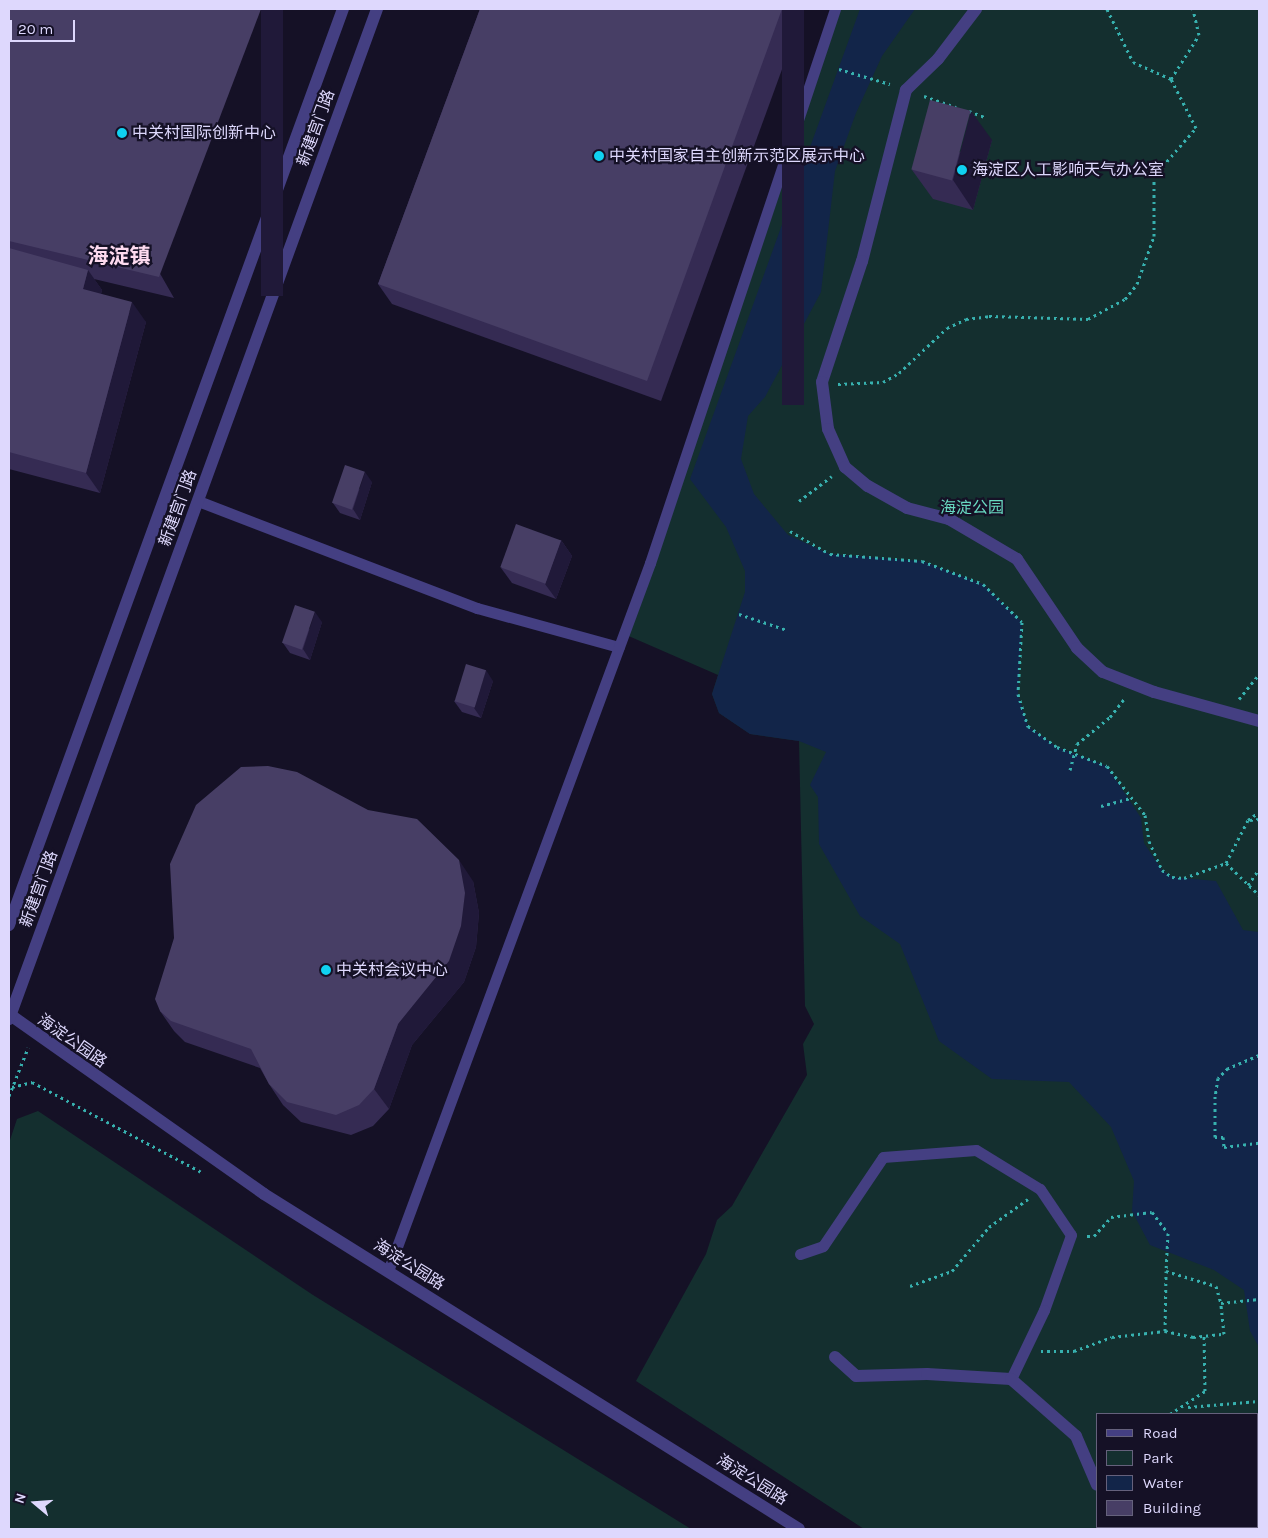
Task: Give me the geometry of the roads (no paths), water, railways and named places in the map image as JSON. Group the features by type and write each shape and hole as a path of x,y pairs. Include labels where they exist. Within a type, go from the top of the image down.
{"street":[{"name":"新建宫门路","path":"9,925 343,9"},
{"name":"新建宫门路","path":"9,1016 377,9"},
{"path":"976,9 938,59 906,90 862,261 822,382 828,429 845,467 906,508 949,519 1017,560 1077,648 1103,672 1227,714 1259,721"},
{"name":"海淀公园路","path":"9,1016 33,1035 264,1194 799,1529"},
{"path":"834,1357 856,1376 926,1374 1011,1379 1076,1436 1096,1483"}],"lane":[{"path":"388,1271 618,647 835,9"},
{"path":"198,501 477,608 618,647"},
{"path":"800,1254 823,1246 883,1157 976,1150 1040,1189 1071,1235 1011,1379"}],"water":[{"path":"860,9 915,9 882,56 856,113 835,171 821,292 765,397 748,416 741,459 754,494 788,535 830,554 922,561 983,584 1022,622 1018,694 1028,726 1057,747 1107,766 1141,818 1144,843 1162,870 1172,877 1216,881 1243,930 1259,932 1259,1347 1250,1331 1244,1290 1214,1270 1150,1245 1132,1211 1134,1181 1111,1127 1069,1082 992,1079 939,1041 900,944 860,916 819,844 818,797 810,785 826,752 799,741 750,734 719,713 712,694 745,592 745,571 726,527 690,479"}],"place":[{"name":"中关村国际创新中心","path":"122,133"},
{"name":"中关村国家自主创新示范区展示中心","path":"599,156"},
{"name":"海淀区人工影响天气办公室","path":"962,170"},
{"name":"中关村会议中心","path":"326,970"}],"district":[{"name":"海淀镇","path":"119,256"}],"park label":[{"name":"海淀公园","path":"972,508"}]}
